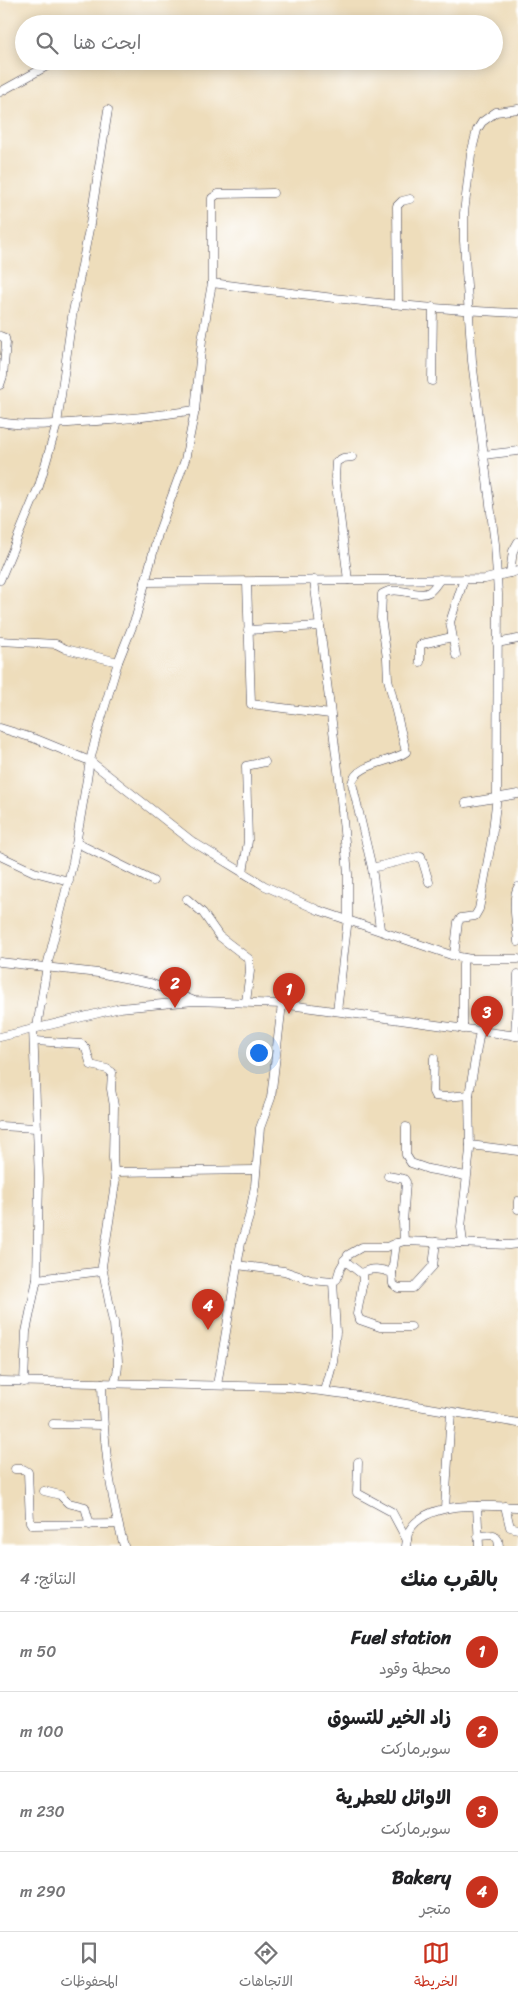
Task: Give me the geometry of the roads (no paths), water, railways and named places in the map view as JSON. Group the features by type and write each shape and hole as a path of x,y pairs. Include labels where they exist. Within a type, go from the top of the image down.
{"street":[{"path":"0,92 40,70"},
{"path":"454,956 460,918 475,916 479,909 492,838 497,796 497,577 495,544 474,386 464,241 464,213 474,138 482,122 488,116 504,109 518,109"},
{"path":"0,580 4,560 39,486 57,424 74,308 90,224 108,110"},
{"path":"24,1382 26,1332 37,1279 38,1179 35,1027 47,966 69,882 90,761 118,662 136,616 158,534 181,475 196,410 202,340 212,283 212,198 218,194 273,193"},
{"path":"398,304 397,206 402,201 410,199"},
{"path":"212,283 469,311 518,313"},
{"path":"432,381 433,307"},
{"path":"0,336 5,338 6,343 3,376 0,385"},
{"path":"0,422 41,425 136,418 196,410"},
{"path":"483,455 518,452"},
{"path":"348,580 335,477 336,462 343,458 352,457"},
{"path":"145,582 464,579 497,577 514,572 513,551 518,542"},
{"path":"380,929 372,868 352,780 356,775 370,767 406,752 388,679 381,618 382,594 389,590 429,592 440,579"},
{"path":"456,655 450,622 464,579"},
{"path":"314,580 339,778 348,874 348,918 337,1011"},
{"path":"247,582 251,704 330,714"},
{"path":"248,630 320,626"},
{"path":"420,662 420,646 422,644 452,638"},
{"path":"496,643 518,639"},
{"path":"0,641 56,644 66,649 118,662"},
{"path":"0,728 36,739 90,761 194,842 265,886 298,902 454,956 464,958 518,959"},
{"path":"243,873 248,841 246,766 265,762"},
{"path":"466,803 497,796 518,794"},
{"path":"77,842 153,882"},
{"path":"0,856 34,872 69,882"},
{"path":"372,868 421,856 430,882"},
{"path":"518,887 514,902 518,942"},
{"path":"187,899 204,914 219,936 249,959 250,970 246,1002"},
{"path":"463,1028 464,958"},
{"path":"0,962 98,973 157,984 194,1001"},
{"path":"0,1037 120,1008 194,1001 282,1004 517,1036 518,974"},
{"path":"217,1385 237,1265 252,1202 260,1128 271,1098 282,1004"},
{"path":"463,1243 461,1227 470,1145 469,1095 480,1031"},
{"path":"35,1041 81,1044 86,1049 91,1064 112,1072 111,1089 114,1106 113,1158 115,1172 112,1209 103,1255 102,1272 114,1322 118,1372 114,1383"},
{"path":"434,1058 433,1092 435,1096 445,1098 469,1095"},
{"path":"0,1126 36,1128"},
{"path":"406,1127 406,1155 411,1163 428,1169 466,1176"},
{"path":"470,1145 518,1151"},
{"path":"115,1172 256,1170"},
{"path":"388,1176 404,1179 406,1182 400,1242 392,1273 393,1284 398,1288 414,1288 433,1266 436,1242"},
{"path":"518,1201 518,1209"},
{"path":"237,1265 284,1271 311,1280 333,1282 337,1280 344,1260 351,1252 358,1248 386,1247 400,1242 518,1244"},
{"path":"344,1260 362,1273 364,1281 358,1314 360,1320 380,1327 411,1327"},
{"path":"362,1273 371,1270 392,1273"},
{"path":"37,1279 102,1272"},
{"path":"324,1391 332,1362 336,1332 333,1282"},
{"path":"0,1381 262,1385 324,1391 518,1423"},
{"path":"102,1383 106,1462 122,1545"},
{"path":"445,1508 452,1412"},
{"path":"53,1424 103,1425"},
{"path":"358,1462 357,1494 392,1512 406,1543"},
{"path":"15,1469 23,1469 28,1472 30,1522 32,1525 90,1526 118,1524"},
{"path":"44,1491 60,1495 66,1503 85,1507 90,1526"},
{"path":"476,1506 478,1546"},
{"path":"406,1543 410,1530 422,1517 445,1508 476,1506 518,1507"},
{"path":"505,1506 510,1527 518,1529"},
{"path":"478,1536 494,1535 498,1540 499,1546"}],"place":[{"name":"زاد الخير للتسوق","path":"175,1008"},
{"name":"Fuel station","path":"289,1014"},
{"name":"الاوائل للعطرية","path":"487,1037"},
{"name":"Bakery","path":"208,1330"}]}
